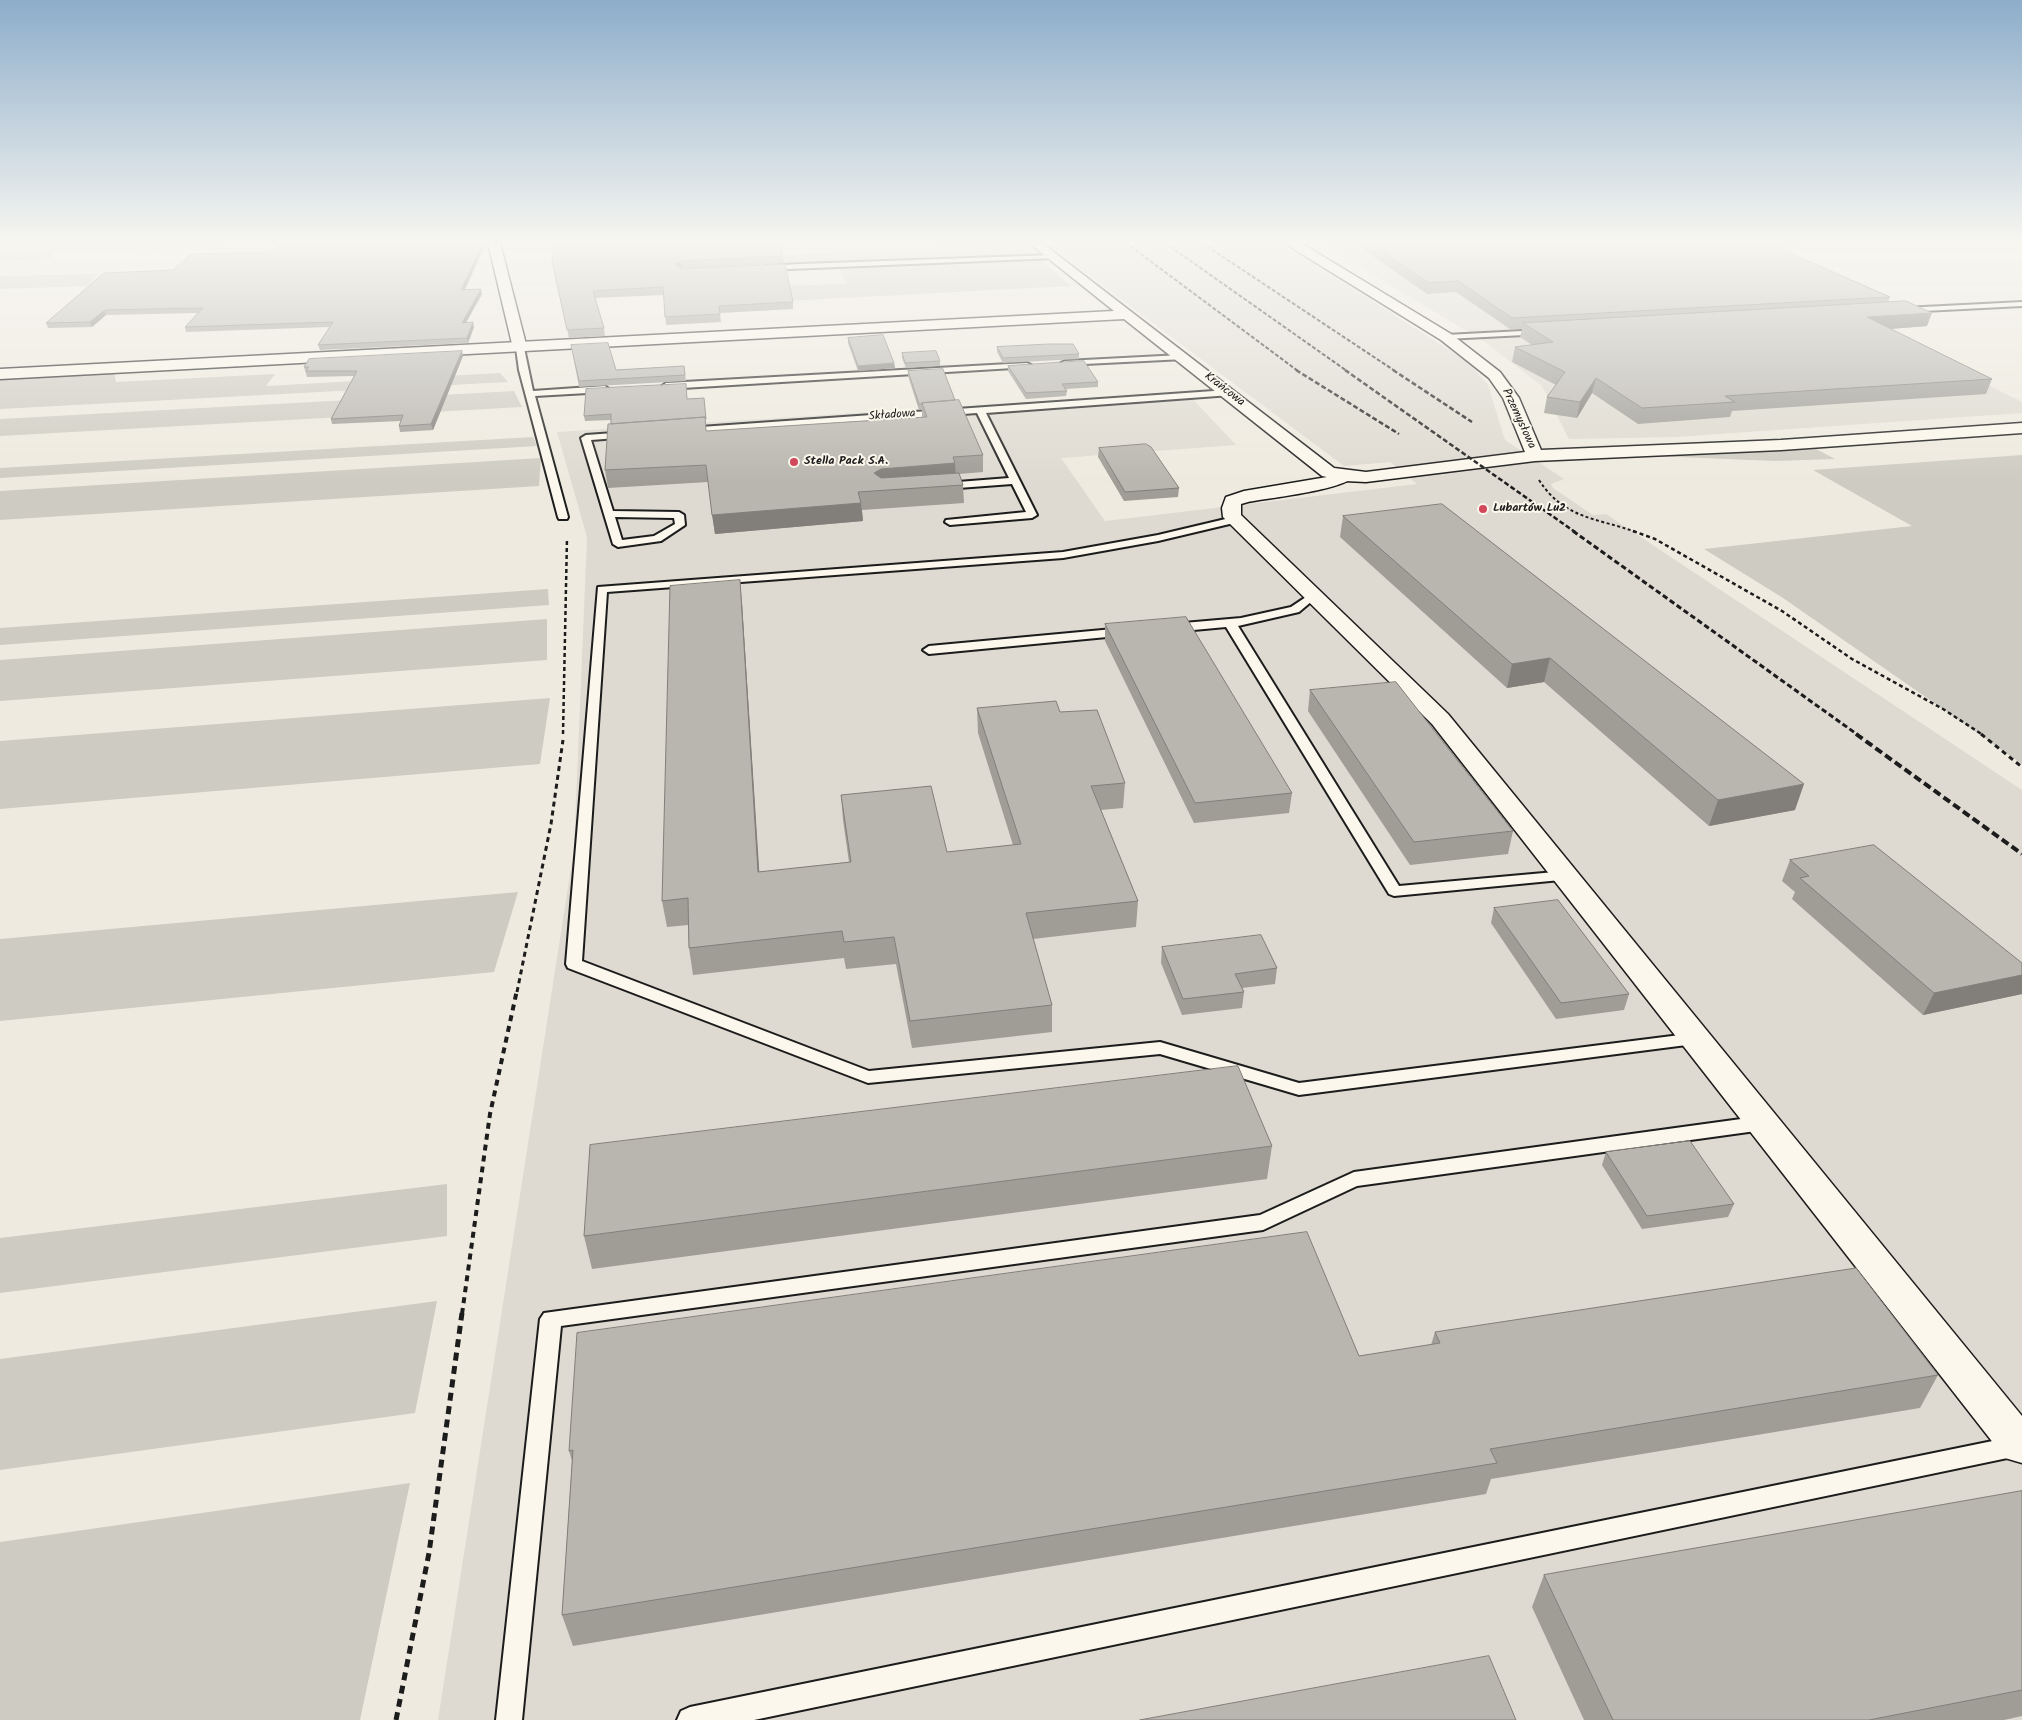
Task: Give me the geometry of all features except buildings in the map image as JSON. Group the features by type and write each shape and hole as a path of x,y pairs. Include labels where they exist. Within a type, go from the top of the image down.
{"street":[{"path":"514,323 520,348"},
{"path":"1,374 976,323"},
{"name":"Krańcowa","path":"1139,323 1328,472 1345,476"},
{"name":"Przemysłowa","path":"1345,476 1366,477 1535,456 1511,398 1495,375 1446,338 1423,323"},
{"path":"1535,456 1781,445 2022,428"},
{"path":"1345,476 1331,482 1244,497 1233,502 1231,508 1234,520 1440,719 2021,1445"}],"lane":[{"path":"1446,338 1550,331"},
{"path":"520,348 522,370 563,517"},
{"path":"1054,364 1181,356"},
{"path":"659,386 1035,365"},
{"path":"530,394 619,389"},
{"name":"Składowa","path":"675,432 1228,393"},
{"path":"950,522 1032,515 980,410"},
{"path":"609,514 680,515 680,525 657,539 618,544 586,438 635,434"},
{"path":"930,487 1015,481"},
{"path":"1234,520 1158,538 1063,554 602,589 574,964 868,1077 1160,1048 1299,1089 1696,1039"},
{"path":"1162,629 1230,623 1295,610 1312,596"},
{"path":"1230,623 1394,892 1566,876"},
{"path":"929,650 1133,632"},
{"path":"509,1720 551,1319 1263,1222 1354,1179 1763,1123"},
{"path":"690,1720 2021,1445"}],"path":[{"path":"1515,458 1533,471 1549,496 1571,511 1590,520 1632,530 1677,550 1782,611 1852,659 1943,709 1985,737 2022,767"},
{"path":"396,1720 429,1554 490,1114 549,834 563,737 568,546 563,517"}],"shaded area":[{"path":"1153,323 1407,323 1468,362 1488,385 1505,440 1564,479 1551,484 1553,488 1593,515 1606,514 2022,790 2022,1720 438,1720 574,849 587,537 557,432 1186,392 1236,445 1061,458 1105,521 1417,484 1390,462 1344,466"},
{"path":"1454,323 1866,323 2022,402 2022,413 1675,437 1569,439 1542,386 1485,342"},
{"path":"114,372 116,382 275,374 266,386 500,373 508,382 0,409 0,377"},
{"path":"514,391 522,407 0,436 0,419"},
{"path":"533,437 537,446 0,478 0,468"},
{"path":"1816,449 1835,459 1775,461 1654,456"},
{"path":"2022,455 2022,764 1783,598 1704,549 1912,526 1813,470"},
{"path":"541,458 539,486 0,520 0,491"},
{"path":"548,589 549,605 0,645 0,628"},
{"path":"547,619 547,660 0,701 0,660"},
{"path":"550,698 540,764 0,809 0,741"},
{"path":"518,892 494,972 0,1021 0,939"},
{"path":"447,1184 447,1236 0,1293 0,1238"},
{"path":"437,1301 415,1413 0,1470 0,1359"},
{"path":"410,1483 360,1720 0,1720 0,1542"}],"railway":[{"path":"1234,323 1298,371"},
{"path":"1279,323 1347,371"},
{"path":"1323,323 1395,371"},
{"path":"1296,370 1399,434"},
{"path":"1345,370 1575,532"},
{"path":"1393,370 1472,422"},
{"path":"1573,531 1858,735"},
{"path":"1856,734 2022,854"}],"place":[{"name":"Stella Pack S.A.","path":"794,462"},
{"name":"Lubartów Lu2","path":"1483,509"}]}
